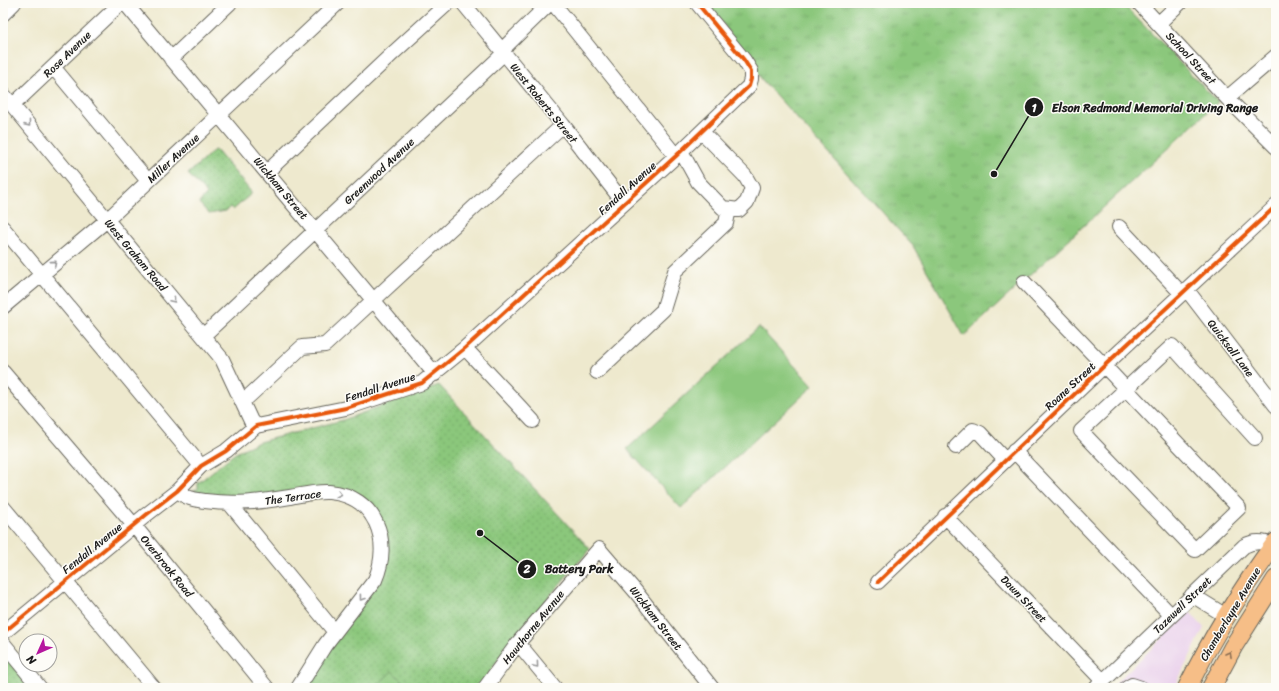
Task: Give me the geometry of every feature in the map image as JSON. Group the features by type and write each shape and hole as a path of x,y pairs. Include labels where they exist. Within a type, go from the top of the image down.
{"main road":[{"name":"Chamberlayne Avenue","path":"1187,688 1226,616 1275,545"},
{"name":"Chamberlayne Avenue","path":"1211,688 1233,647 1276,579"}],"street":[{"path":"3,14 14,3"},
{"name":"Rose Avenue","path":"13,105 54,68 121,3"},
{"name":"Wickham Street","path":"126,3 171,59 316,230 435,374"},
{"path":"171,59 230,3"},
{"path":"267,172 448,3"},
{"name":"West Roberts Street","path":"463,3 563,125 624,203"},
{"path":"551,3 678,154 698,182 723,208 739,210 747,202 752,188 745,176 702,132"},
{"name":"Greenwood Avenue","path":"203,336 499,58 507,45 551,3"},
{"name":"Fendall Avenue","path":"3,633 177,491 201,466 226,451 256,426 346,408 422,383 435,374 465,348 702,132 748,86 751,79 751,71 744,60 697,3"},
{"name":"School Street","path":"1139,3 1276,147"},
{"path":"1159,23 1180,3"},
{"name":"Miller Avenue","path":"3,307 107,220 219,115 330,6"},
{"path":"1228,98 1276,56"},
{"path":"54,68 148,181"},
{"name":"West Graham Road","path":"3,94 222,359 251,421 256,426"},
{"path":"241,399 248,397 302,347 325,345 563,125"},
{"name":"Roane Street","path":"878,582 945,516 1276,206"},
{"path":"597,372 663,310 675,271 726,223 729,209"},
{"name":"Quicksall Lane","path":"1119,227 1184,292 1276,406"},
{"path":"3,228 201,466"},
{"path":"1024,282 1126,389 1239,508 1195,550 1081,431 1126,389 1172,346 1255,438"},
{"path":"465,348 533,421"},
{"name":"Overbrook Road","path":"3,372 134,525 267,688"},
{"path":"956,447 973,430 980,433 1010,455 1172,615"},
{"name":"The Terrace","path":"177,491 190,498 230,504 254,503 328,492 353,500 370,514 377,525 381,536 382,556 380,569 375,580 335,632 298,688"},
{"path":"230,504 335,632"},
{"path":"3,507 154,688"},
{"name":"Dawn Street","path":"945,516 1099,685"},
{"name":"Tazewell Street","path":"1099,685 1244,546 1256,542 1264,542 1275,545"},
{"name":"Wickham Street","path":"598,548 636,592 712,688"},
{"name":"Hawthorne Avenue","path":"485,688 518,643 598,548"},
{"path":"1192,595 1226,616"},
{"path":"3,643 40,688"},
{"path":"518,643 555,688"},
{"path":"1127,688 1132,685 1141,688"}],"shaded area":[{"path":"1190,612 1204,628 1174,688 1110,688"}],"green space":[{"path":"708,3 1122,3 1218,102 964,336 913,246 763,81"},
{"path":"214,150 217,151 252,193 233,210 230,207 226,211 209,214 199,203 207,194 188,174"},
{"path":"759,327 813,386 681,508 627,449"},
{"path":"439,385 590,549 511,641 479,688 305,688 323,658 377,584 386,540 352,494 229,498 196,493 194,490 198,489 198,483 234,454 259,442 343,420"},
{"path":"3,653 18,673 32,688 3,688"},
{"path":"392,671 409,688 375,688"}],"cycle path":[{"path":"3,633 177,491 201,466 226,451 256,426 346,408 422,383 465,348 676,156 749,86 751,71 744,60 697,3"},
{"path":"878,582 1104,366 1276,206"}],"place":[{"name":"Elson Redmond Memorial Driving Range","path":"994,174"},
{"name":"Battery Park","path":"480,533"}]}
